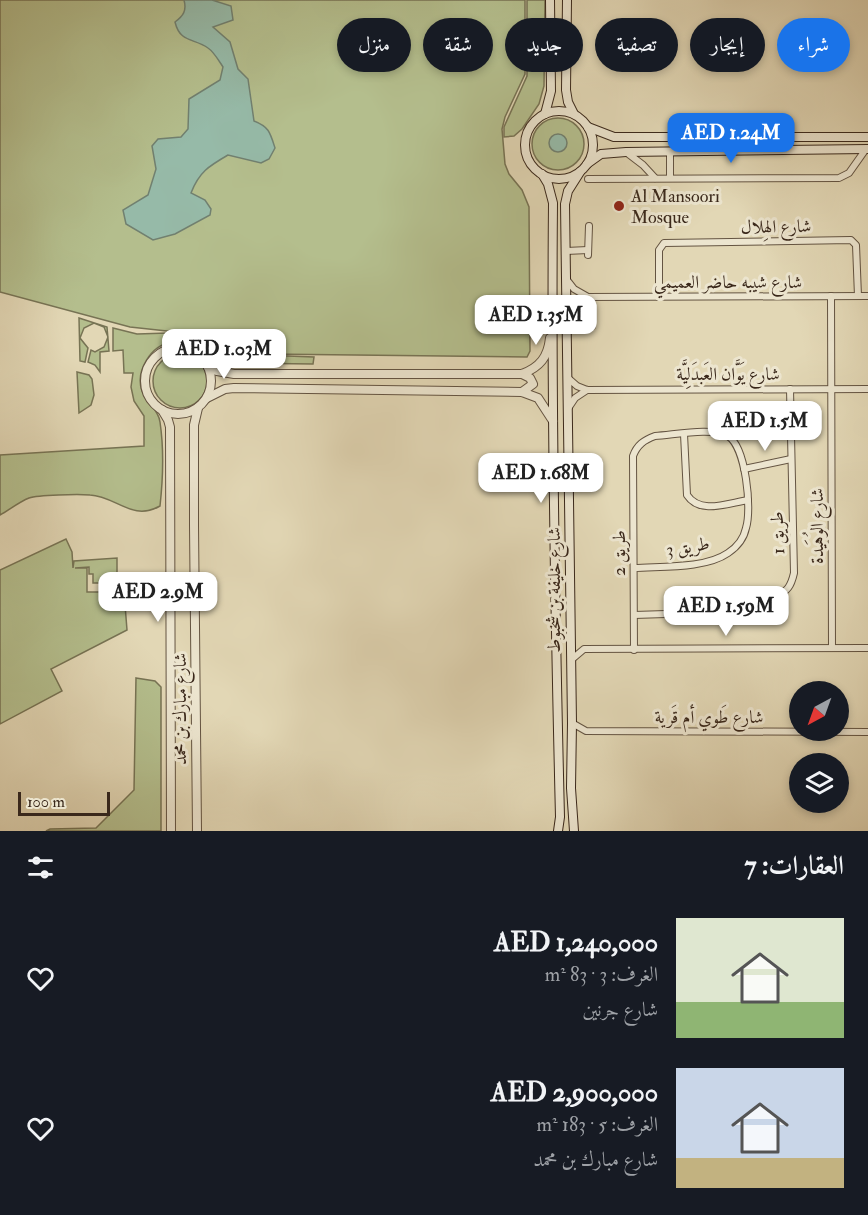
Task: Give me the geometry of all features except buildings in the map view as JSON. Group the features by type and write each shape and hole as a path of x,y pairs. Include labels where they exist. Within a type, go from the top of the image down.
{"main road":[{"path":"545,114 551,91 550,0"},
{"path":"567,0 566,90 568,102 574,114 588,127 614,137 868,137"},
{"path":"574,114 565,111 545,114 530,127 525,146 533,167 542,174 561,179 580,172 602,154 626,152 867,149"},
{"path":"587,164 593,146 588,127"},
{"name":"شارع خليفة بن شخبوط","path":"574,831 571,789 566,204 568,191 580,172"},
{"name":"شارع خليفة بن شخبوط","path":"542,174 548,183 553,203 555,620 560,817 558,831"}],"street":[{"path":"588,179 839,178 849,173 867,149"},
{"path":"626,152 655,178"},
{"path":"670,152 670,178"},
{"path":"639,179 644,170 643,165"},
{"path":"566,251 588,253 589,226"},
{"name":"شارع الهِلال","path":"659,297 658,250 664,243 851,240 856,245 858,296"},
{"path":"567,280 578,292 588,297"},
{"name":"شارع الوُهَيدة","path":"831,296 832,648"},
{"name":"شارع شيبه حاضر العميمي","path":"588,297 868,296"},
{"path":"568,311 574,304 588,297"},
{"path":"208,367 234,374 522,374 537,367 546,356 552,321"},
{"path":"568,326 592,326"},
{"path":"171,349 182,349 202,358 211,377 211,388 207,398 198,408 180,414 162,410 153,403 148,393 147,371 152,361 171,349"},
{"path":"522,374 530,378 532,384 522,392"},
{"path":"569,379 577,386 587,390"},
{"path":"207,398 225,389 234,388 522,392 542,401 553,422"},
{"name":"طريق 1","path":"634,615 698,613 775,597 790,586 794,573 790,389"},
{"name":"شارع يَوَّان العَبدَلِيَّة","path":"587,390 868,389"},
{"path":"569,407 575,398 587,390"},
{"name":"شارع مبارك بن محمد","path":"196,831 194,425 198,408"},
{"name":"شارع مبارك بن محمد","path":"162,410 170,428 171,831"},
{"name":"طريق 3","path":"633,456 636,449 647,438 655,436 712,432 730,437 740,453 748,500 746,528 736,547 727,554 694,564 634,568"},
{"path":"684,434 687,495 691,501 699,506 714,506 748,500"},
{"name":"طريق 2","path":"633,456 634,650"},
{"path":"744,469 791,459"},
{"path":"571,640 584,649 868,648"},
{"path":"571,660 584,649"},
{"name":"شارع طَوي أم قَرية","path":"572,723 586,731 868,732"},
{"path":"572,744 578,735 586,731"}],"shaded area":[{"path":"0,0 525,0 525,18 505,18 505,72 525,72 525,74 505,117 502,129 505,164 509,174 522,190 529,207 530,351 527,357 266,354 198,331 167,331 130,327 0,292"},
{"path":"184,0 212,0 231,6 233,20 213,27 230,42 238,69 248,79 254,121 268,131 275,148 269,159 261,163 228,155 210,166 197,180 191,193 205,200 211,209 210,215 175,234 153,240 126,224 123,210 148,195 156,169 152,146 158,139 181,137 188,129 189,99 220,80 223,67 210,50 184,37 177,29 175,22 184,13"},
{"path":"527,0 545,0 545,18 527,18"},
{"path":"527,72 544,72 544,86 539,104 522,129 514,136 504,137 504,127"},
{"path":"553,118 563,118 577,125 584,144 577,163 563,170 553,170 543,166 536,159 532,149 532,139 536,129 543,122"},
{"path":"558,134 564,137 567,143 564,149 558,152 552,149 549,143 552,137"},
{"path":"79,318 107,327 108,336 104,327 94,323 84,328 80,338 88,348 85,362 80,361"},
{"path":"113,328 137,334 200,332 258,353 232,354 314,357 313,364 233,363 188,343 164,344 146,360 140,383 144,395 160,422 163,464 160,506 141,511 132,510 99,496 49,495 29,498 0,515 0,455 144,446 144,416 134,401 131,387 133,373 124,373 123,350 113,351"},
{"path":"108,337 109,351 100,352 100,372 95,365 88,362 91,350 95,352 104,347"},
{"path":"175,354 185,354 195,358 203,366 207,381 203,396 195,404 185,408 175,408 165,404 157,396 153,386 153,376 157,366 165,358"},
{"path":"77,372 89,375 92,379 94,395 91,405 79,413"},
{"path":"66,539 72,552 73,568 74,561 117,558 117,583 93,583 93,574 89,574 89,567 75,568 87,568 87,592 124,592 127,630 51,669 62,691 0,724 0,570"},
{"path":"136,678 155,681 161,687 161,831 46,831 96,828 134,790"}],"place":[{"name":"Al Mansoori Mosque","path":"619,206"}]}
